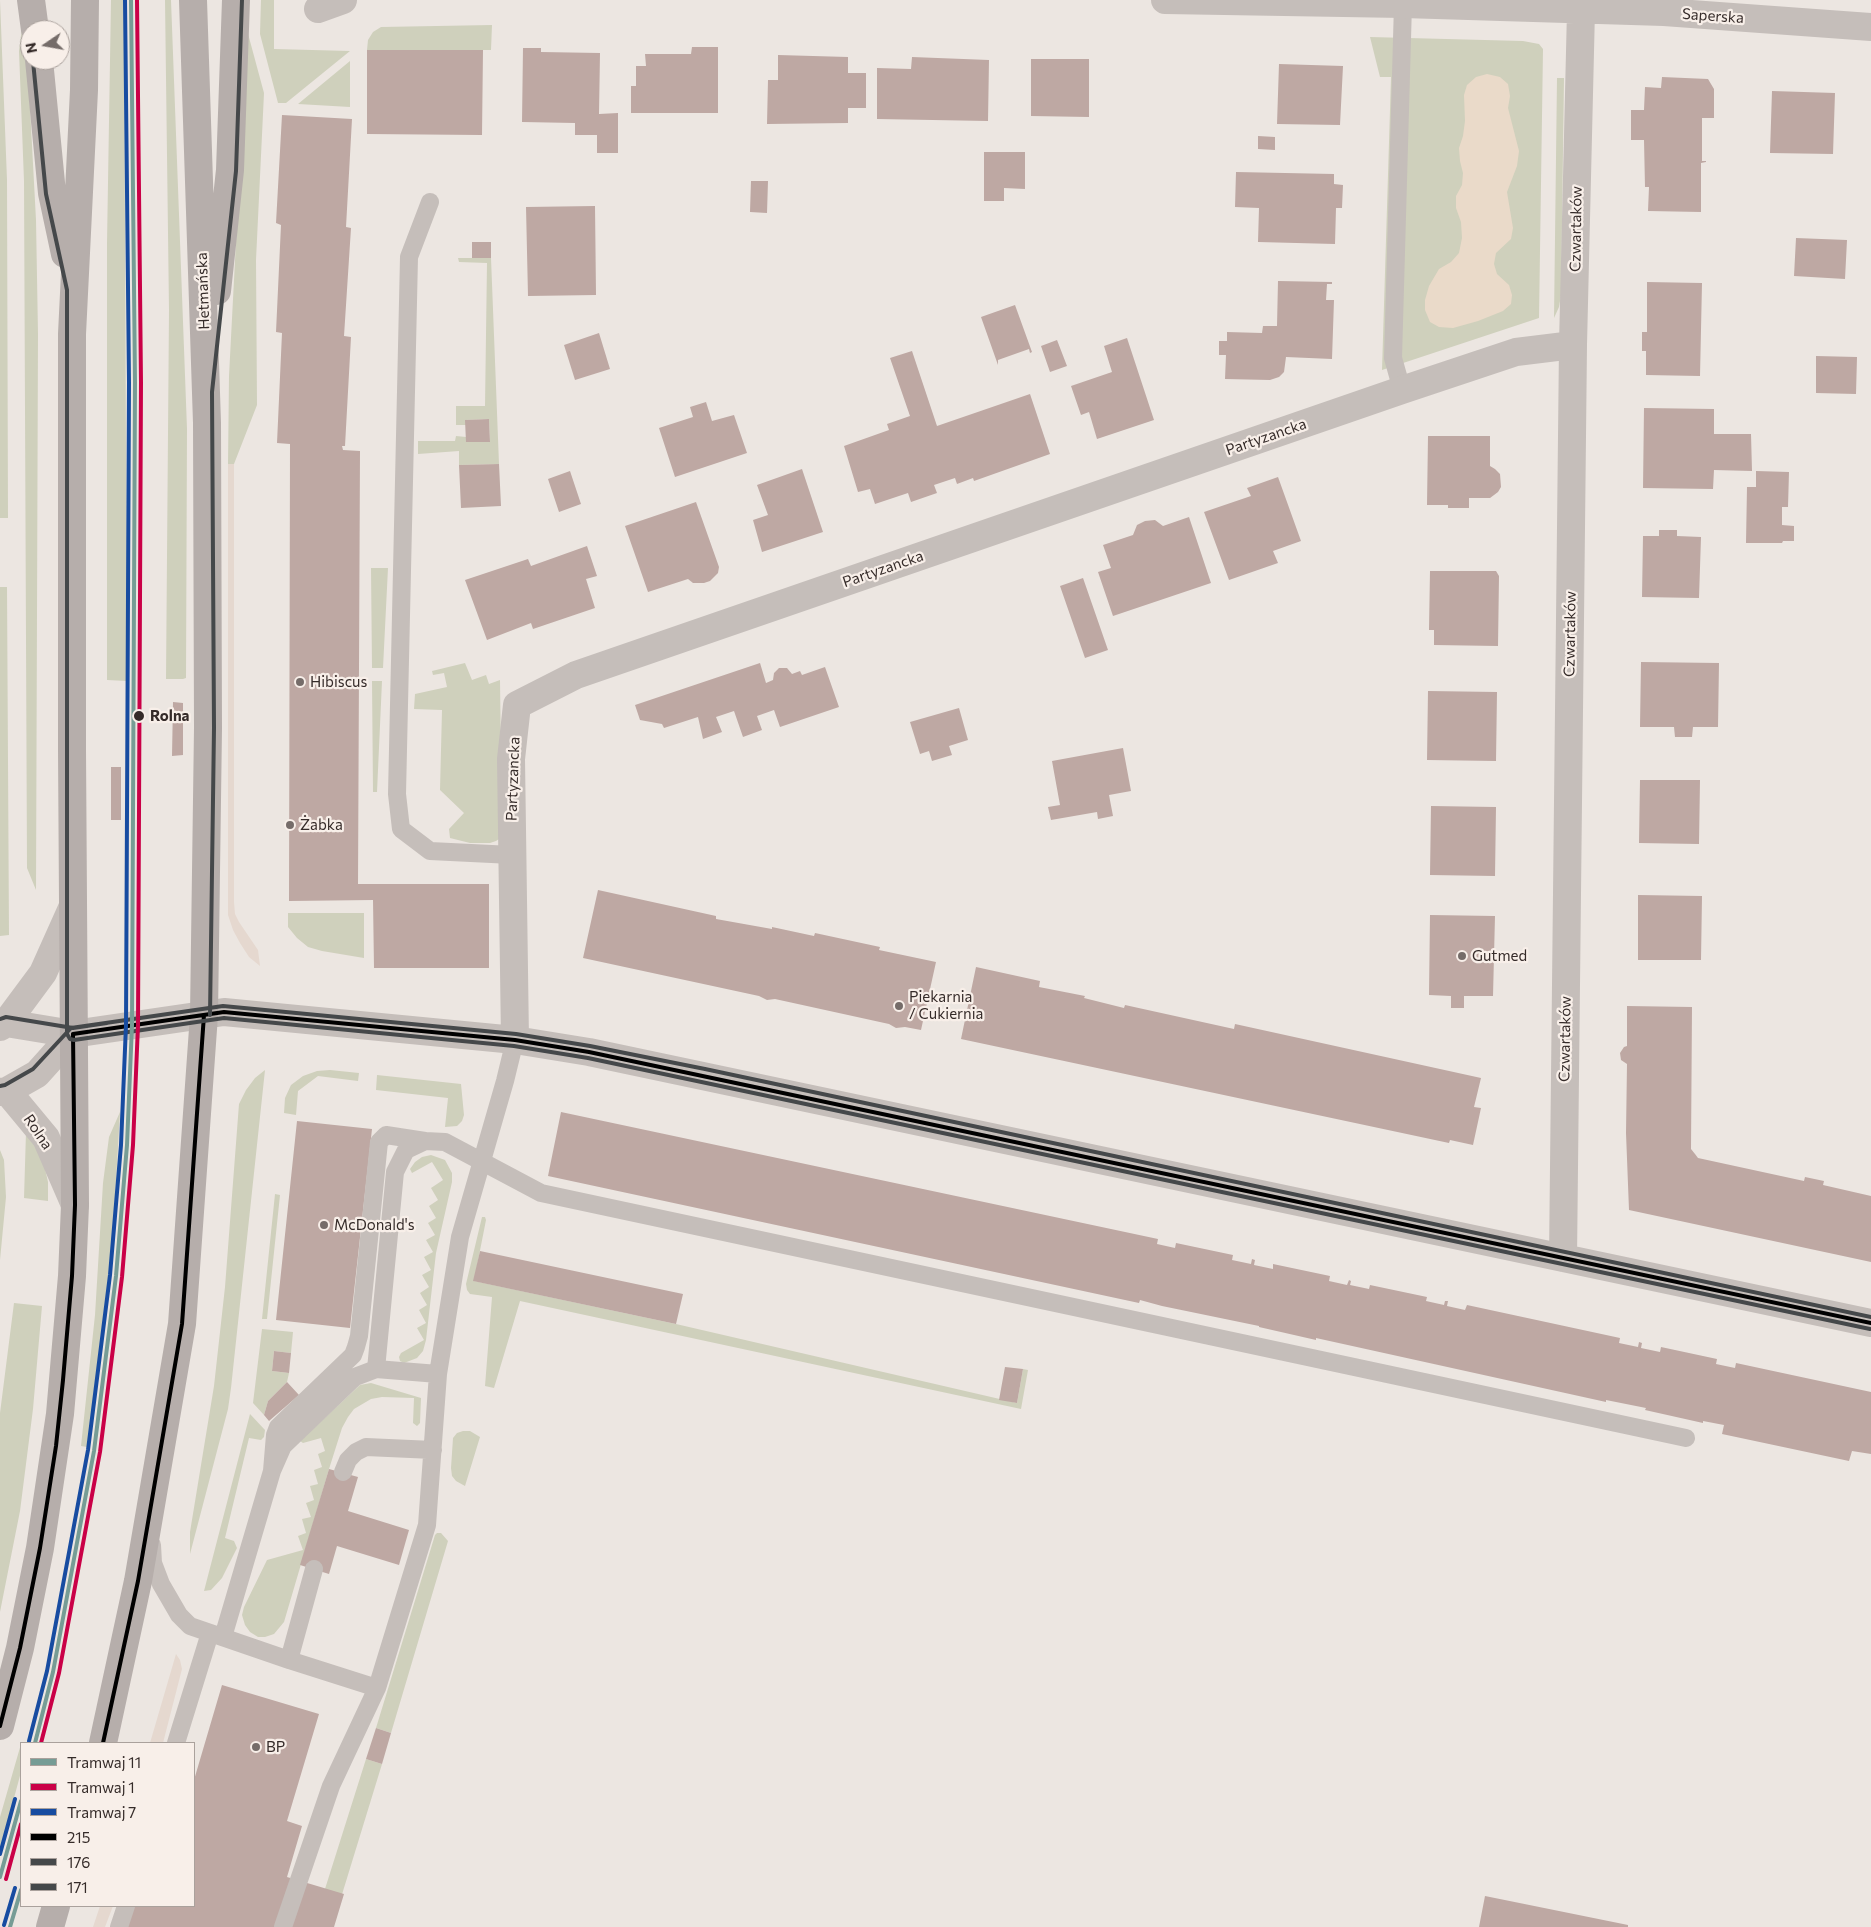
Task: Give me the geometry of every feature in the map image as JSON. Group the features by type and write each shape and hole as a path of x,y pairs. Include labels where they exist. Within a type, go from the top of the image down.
{"main road":[{"path":"32,0 34,20"},
{"path":"0,1726 20,1648 51,1480 67,1346 75,1204 72,588 73,289 84,90 85,0"},
{"name":"Hetmańska","path":"103,1742 138,1581 182,1324 204,1015 208,738 206,392 193,0"},
{"path":"206,392 230,170 236,0"},
{"path":"40,70 52,193 73,289"},
{"path":"50,1927 56,1907"}],"street":[{"name":"Saperska","path":"1166,0 1403,4 1664,12 1871,27"},
{"name":"Czwartaków","path":"1563,1258 1573,345 1581,10"},
{"name":"Partyzancka","path":"515,1040 511,759 517,705 576,675 1402,390 1516,352 1573,345"},
{"path":"3,1025 43,973 73,906"},
{"path":"3,1025 73,1034 224,1012 515,1040 589,1052 704,1075 1871,1323"},
{"name":"Rolna","path":"73,1034 37,1074 4,1092 46,1138 75,1204"}],"lane":[{"path":"1402,390 1393,358 1403,4"},
{"path":"430,202 409,257 397,794 401,829 430,851 512,855"},
{"path":"283,1927 331,1786 377,1688 427,1525 438,1374 460,1238 515,1040"},
{"path":"272,1471 275,1435 278,1427 348,1359 356,1347 379,1142 386,1135 445,1142 541,1193 1686,1438"},
{"path":"376,1369 395,1172 406,1150 425,1141"},
{"path":"356,1347 360,1361 366,1366 376,1369 438,1374"},
{"path":"176,1742 216,1635 272,1471 283,1446 355,1377 376,1369"},
{"path":"343,1472 348,1460 356,1452 366,1447 433,1450"},
{"path":"150,1512 153,1563 161,1584 179,1615 190,1626 377,1688"},
{"path":"289,1660 314,1569"},
{"path":"119,1927 126,1907"}],"green space":[{"path":"0,0 7,180 8,518 0,518"},
{"path":"111,0 124,0 127,681 107,680 107,243"},
{"path":"165,0 171,0 187,429 186,678 183,679 166,679 169,310"},
{"path":"261,0 274,0 274,49 350,51 286,103 278,103 260,34"},
{"path":"492,25 491,50 367,50 368,40 373,32 381,27"},
{"path":"247,30 264,93 256,260 257,405 234,464 228,464 229,376"},
{"path":"1370,37 1523,41 1539,44 1543,49 1539,318 1382,370 1391,77 1380,77"},
{"path":"20,43 20,70 27,70 29,89 36,220 38,334 36,890 27,868 24,181 19,51"},
{"path":"350,61 350,107 298,104"},
{"path":"1557,78 1564,78 1561,295 1559,307 1554,318"},
{"path":"458,258 491,258 499,464 459,465 459,451 418,454 418,441 455,441 456,436 466,437 466,442 490,441 489,419 466,420 466,425 456,425 456,406 485,406 487,263 459,262"},
{"path":"371,568 388,568 383,668 372,668"},
{"path":"0,587 7,587 9,935 0,936"},
{"path":"465,663 472,680 486,675 489,684 500,680 502,837 490,843 470,843 450,838 449,829 464,813 440,790 442,710 414,709 415,694 447,687 444,673 433,675 432,671"},
{"path":"372,681 382,681 377,792 373,792"},
{"path":"288,913 364,913 364,958 308,947 288,927"},
{"path":"265,1070 228,1409 190,1554 190,1532 214,1386 225,1287 239,1104 255,1078"},
{"path":"330,1070 359,1073 358,1081 318,1076 298,1091 296,1115 284,1113 285,1098 291,1085 303,1076 317,1071"},
{"path":"377,1075 461,1084 464,1115 462,1121 457,1126 445,1127 448,1098 376,1090"},
{"path":"120,1112 108,1279 87,1447 81,1446 95,1315 103,1183 109,1137"},
{"path":"26,1132 37,1147 44,1164 48,1182 48,1201 24,1198"},
{"path":"0,1150 4,1160 6,1197 0,1260"},
{"path":"431,1155 445,1160 452,1173 452,1182 436,1253 426,1340 423,1351 417,1358 404,1363 400,1361 401,1353 424,1340 417,1328 426,1323 419,1310 427,1305 420,1293 429,1287 422,1275 431,1270 424,1257 433,1252 426,1240 435,1235 428,1223 436,1218 429,1206 438,1200 431,1188 443,1180 432,1162 412,1173 410,1169 422,1157"},
{"path":"275,1194 280,1195 267,1319 262,1319"},
{"path":"482,1217 485,1217 486,1220 474,1281 676,1324 1017,1403 1023,1369 1028,1370 1021,1409 520,1301 494,1388 485,1386 492,1297 470,1294 466,1284"},
{"path":"14,1303 42,1306 33,1409 20,1511 0,1612 0,1413"},
{"path":"262,1329 293,1332 291,1353 274,1351 272,1371 289,1373 287,1382 268,1401 264,1415 253,1403"},
{"path":"371,1383 421,1398 420,1423 417,1426 413,1423 414,1398 382,1397 371,1399 354,1409 342,1428 284,1622 274,1634 258,1637 250,1632 245,1625 242,1615 244,1607 267,1560 303,1550 298,1536 306,1533 302,1519 311,1517 306,1503 314,1500 310,1486 318,1484 314,1470 322,1467 318,1454 325,1451 321,1438 303,1443 300,1441 360,1385"},
{"path":"250,1414 265,1430 264,1437 261,1440 249,1438 225,1538 234,1541 237,1548 222,1578 211,1590 204,1591"},
{"path":"470,1431 480,1437 465,1486 456,1481 452,1476 451,1468 453,1438 457,1433"},
{"path":"437,1533 441,1533 448,1541 391,1733 376,1728"},
{"path":"20,1747 20,1776 0,1850 0,1817"},
{"path":"366,1759 382,1764 332,1927 313,1927"}],"sand":[{"path":"1487,74 1500,77 1508,84 1510,96 1508,108 1519,151 1517,166 1507,192 1513,228 1511,239 1496,253 1494,264 1497,274 1509,285 1512,295 1511,304 1503,311 1478,321 1453,328 1439,327 1430,322 1425,310 1425,300 1429,286 1439,269 1451,262 1459,253 1462,238 1461,222 1456,208 1456,196 1462,185 1463,173 1459,148 1465,121 1464,95 1467,85 1476,77"}],"shaded area":[{"path":"228,464 234,464 234,902 235,914 239,922 258,950 260,966 249,957 240,943 228,915"},
{"path":"176,1654 182,1669 163,1742 150,1742"},
{"path":"100,1907 113,1907 105,1927 93,1927"}],"building":[{"path":"692,47 718,47 718,113 631,113 631,86 636,86 636,66 646,66 645,54 691,54"},
{"path":"523,48 541,48 541,52 600,53 599,114 618,113 618,153 597,153 597,135 575,135 575,123 522,122"},
{"path":"367,50 483,50 482,135 367,134"},
{"path":"778,55 848,57 848,73 866,73 866,108 848,108 848,123 767,124 768,80 778,80"},
{"path":"912,57 989,60 988,121 877,119 877,68 911,69"},
{"path":"1031,59 1089,59 1089,117 1031,116"},
{"path":"1279,64 1343,66 1340,125 1277,124"},
{"path":"1662,77 1708,79 1714,89 1714,118 1702,118 1702,161 1706,162 1701,163 1701,212 1648,211 1649,187 1645,187 1644,140 1631,140 1631,110 1644,110 1645,87 1661,88"},
{"path":"1772,91 1835,93 1833,154 1770,153"},
{"path":"282,115 352,119 346,227 351,228 344,336 351,337 345,446 342,446 343,450 360,451 358,884 489,884 489,968 374,968 373,900 289,901 290,444 277,443 282,333 276,332 281,225 276,223"},
{"path":"1258,136 1275,137 1275,150 1258,149"},
{"path":"984,152 1025,152 1025,189 1004,188 1004,201 984,201"},
{"path":"1236,172 1334,174 1334,184 1343,185 1342,208 1336,208 1335,244 1258,242 1259,208 1235,207"},
{"path":"751,181 768,181 767,213 750,212"},
{"path":"595,206 596,295 528,296 526,207"},
{"path":"1796,238 1847,240 1845,279 1794,276"},
{"path":"472,242 491,242 491,258 472,258"},
{"path":"1278,281 1332,282 1332,284 1327,284 1326,300 1334,300 1332,359 1286,357 1284,372 1279,377 1270,380 1225,379 1226,355 1219,355 1219,341 1227,341 1227,332 1262,333 1263,326 1277,326"},
{"path":"1647,282 1702,283 1700,376 1646,375 1646,351 1642,351 1642,332 1647,332"},
{"path":"1015,305 1032,352 1030,353 1029,349 998,360 998,365 981,317"},
{"path":"599,333 610,369 575,380 564,345"},
{"path":"1127,338 1154,420 1097,439 1089,412 1081,415 1071,386 1112,372 1104,346"},
{"path":"1057,340 1067,366 1050,372 1041,346"},
{"path":"912,351 937,426 1030,394 1050,454 974,481 973,478 957,484 955,478 934,485 937,493 911,502 908,493 875,504 870,489 858,492 844,446 889,430 887,424 910,416 890,358"},
{"path":"1816,356 1857,357 1856,394 1816,393"},
{"path":"706,402 712,421 734,415 747,453 675,477 659,428 693,417 690,407"},
{"path":"1644,408 1714,409 1714,434 1751,434 1752,471 1714,470 1713,489 1643,488"},
{"path":"489,419 490,442 466,442 465,420"},
{"path":"1428,436 1490,436 1490,466 1500,474 1501,487 1498,492 1490,498 1469,498 1469,508 1427,505"},
{"path":"499,464 501,506 461,508 459,465"},
{"path":"802,469 823,532 762,552 753,520 768,515 757,485"},
{"path":"570,471 581,504 559,512 548,479"},
{"path":"1756,471 1789,472 1788,507 1782,507 1782,525 1794,526 1794,541 1746,543 1747,487 1756,487"},
{"path":"1278,477 1301,541 1273,551 1278,563 1229,580 1204,512 1251,496 1247,488"},
{"path":"696,502 719,567 718,573 710,581 704,583 693,583 688,579 648,592 625,526"},
{"path":"1189,517 1211,583 1113,616 1098,572 1111,568 1103,545 1133,535 1137,525 1145,521 1155,520 1163,526"},
{"path":"1659,530 1677,530 1677,536 1701,537 1699,598 1642,597 1643,536 1659,536"},
{"path":"587,546 597,576 586,579 595,608 533,629 531,623 487,640 465,580 528,559 531,566"},
{"path":"1430,571 1496,571 1499,576 1498,646 1434,645 1434,630 1429,630"},
{"path":"1083,578 1108,650 1085,658 1060,586"},
{"path":"1641,662 1719,663 1718,727 1693,727 1692,737 1675,737 1674,727 1640,727"},
{"path":"760,663 766,683 773,680 774,673 779,668 787,668 792,674 800,671 802,675 825,667 839,707 780,727 774,710 757,716 762,730 743,737 734,711 716,717 722,732 703,739 698,717 664,728 662,724 640,720 635,705"},
{"path":"1428,691 1497,692 1496,761 1427,760"},
{"path":"173,702 183,703 183,755 172,756"},
{"path":"959,708 968,740 949,746 952,755 932,761 929,751 920,754 910,722"},
{"path":"1123,748 1131,791 1109,795 1113,816 1098,819 1097,812 1051,820 1048,807 1060,805 1052,761"},
{"path":"111,767 121,767 121,820 111,820"},
{"path":"1640,780 1700,780 1699,844 1639,843"},
{"path":"1431,806 1496,807 1495,876 1430,875"},
{"path":"598,890 716,916 716,919 772,929 772,927 814,936 815,933 880,947 879,950 936,962 921,1030 905,1027 896,1028 889,1024 775,999 767,1000 759,996 583,958"},
{"path":"1638,895 1702,896 1701,960 1638,960"},
{"name":"Gutmed","path":"1430,915 1495,916 1493,996 1464,996 1464,1008 1451,1008 1451,996 1429,995"},
{"path":"976,967 1040,981 1039,987 1085,996 1084,998 1124,1008 1125,1005 1234,1029 1235,1024 1481,1078 1474,1107 1481,1108 1473,1145 1450,1140 1449,1143 961,1039"},
{"path":"1627,1006 1692,1007 1691,1149 1698,1158 1804,1181 1805,1177 1824,1181 1823,1185 1871,1196 1871,1262 1629,1210 1626,1133 1627,1064 1621,1060 1620,1053 1627,1046"},
{"path":"561,1112 1158,1239 1157,1244 1175,1248 1176,1243 1233,1255 1232,1260 1251,1264 1252,1259 1255,1260 1254,1265 1273,1269 1273,1264 1330,1276 1329,1281 1347,1285 1349,1280 1351,1281 1350,1285 1369,1289 1370,1285 1427,1297 1426,1301 1444,1305 1445,1301 1448,1301 1447,1306 1465,1310 1467,1305 1620,1338 1619,1343 1638,1347 1639,1342 1642,1343 1641,1348 1660,1352 1661,1347 1717,1359 1716,1364 1735,1368 1736,1363 1871,1392 1871,1454 1852,1451 1849,1461 1722,1434 1724,1425 1703,1421 1703,1423 1645,1410 1646,1408 1606,1400 1606,1402 1140,1300 1139,1303 548,1176"},
{"name":"McDonald's","path":"297,1121 372,1129 350,1328 276,1320"},
{"path":"480,1251 683,1294 676,1324 473,1281"},
{"path":"274,1351 291,1353 289,1373 272,1371"},
{"path":"1005,1367 1023,1369 1017,1403 999,1400"},
{"path":"287,1382 299,1395 269,1421 264,1415 268,1401"},
{"path":"329,1469 358,1477 348,1511 409,1530 399,1565 337,1546 329,1574 300,1565"},
{"path":"222,1685 319,1714 287,1821 302,1826 287,1877 344,1894 334,1927 120,1927 126,1907 195,1907 195,1777"},
{"path":"376,1728 391,1733 382,1764 366,1759"},
{"path":"1485,1896 1628,1925 1628,1927 1479,1927"}],"tram line":[{"name":"7","path":"29,1741 47,1671 88,1450 110,1275 121,1145 126,1025 129,382 125,0"},
{"name":"11","path":"35,1742 53,1672 94,1451 116,1276 127,1145 132,1025 135,382 131,0"},
{"name":"1","path":"41,1742 59,1673 100,1452 122,1277 133,1145 138,1025 141,382 137,0"},
{"name":"7","path":"0,1854 15,1799"},
{"name":"11","path":"0,1877 20,1805"},
{"name":"1","path":"6,1879 20,1828"},
{"name":"7","path":"4,1925 15,1888"},
{"name":"11","path":"10,1927 20,1893"}],"transit line":[{"name":"176","path":"210,1015 214,728 212,392 236,171 242,0"},
{"name":"176","path":"34,70 46,194 67,290 67,1034 70,1039 74,1040 224,1018 514,1046 588,1058 1870,1329"},
{"name":"171","path":"0,1086 33,1069 71,1028 223,1006 516,1034 590,1046 705,1069 1871,1317"},
{"name":"215","path":"73,1034 224,1012 515,1040 589,1052 1871,1323"},
{"name":"215","path":"103,1742 138,1581 182,1324 204,1015"},
{"name":"171","path":"0,1019 6,1017 73,1028 107,1023"},
{"name":"215","path":"0,1726 20,1648 40,1548 56,1446 63,1380 72,1276 75,1205 73,1034"}],"place":[{"name":"Hibiscus","path":"300,682"},
{"name":"Rolna","path":"139,716"},
{"name":"Żabka","path":"290,825"},
{"name":"Gutmed","path":"1462,956"},
{"name":"Piekarnia / Cukiernia","path":"899,1006"},
{"name":"McDonald's","path":"324,1225"},
{"name":"BP","path":"256,1747"}]}
